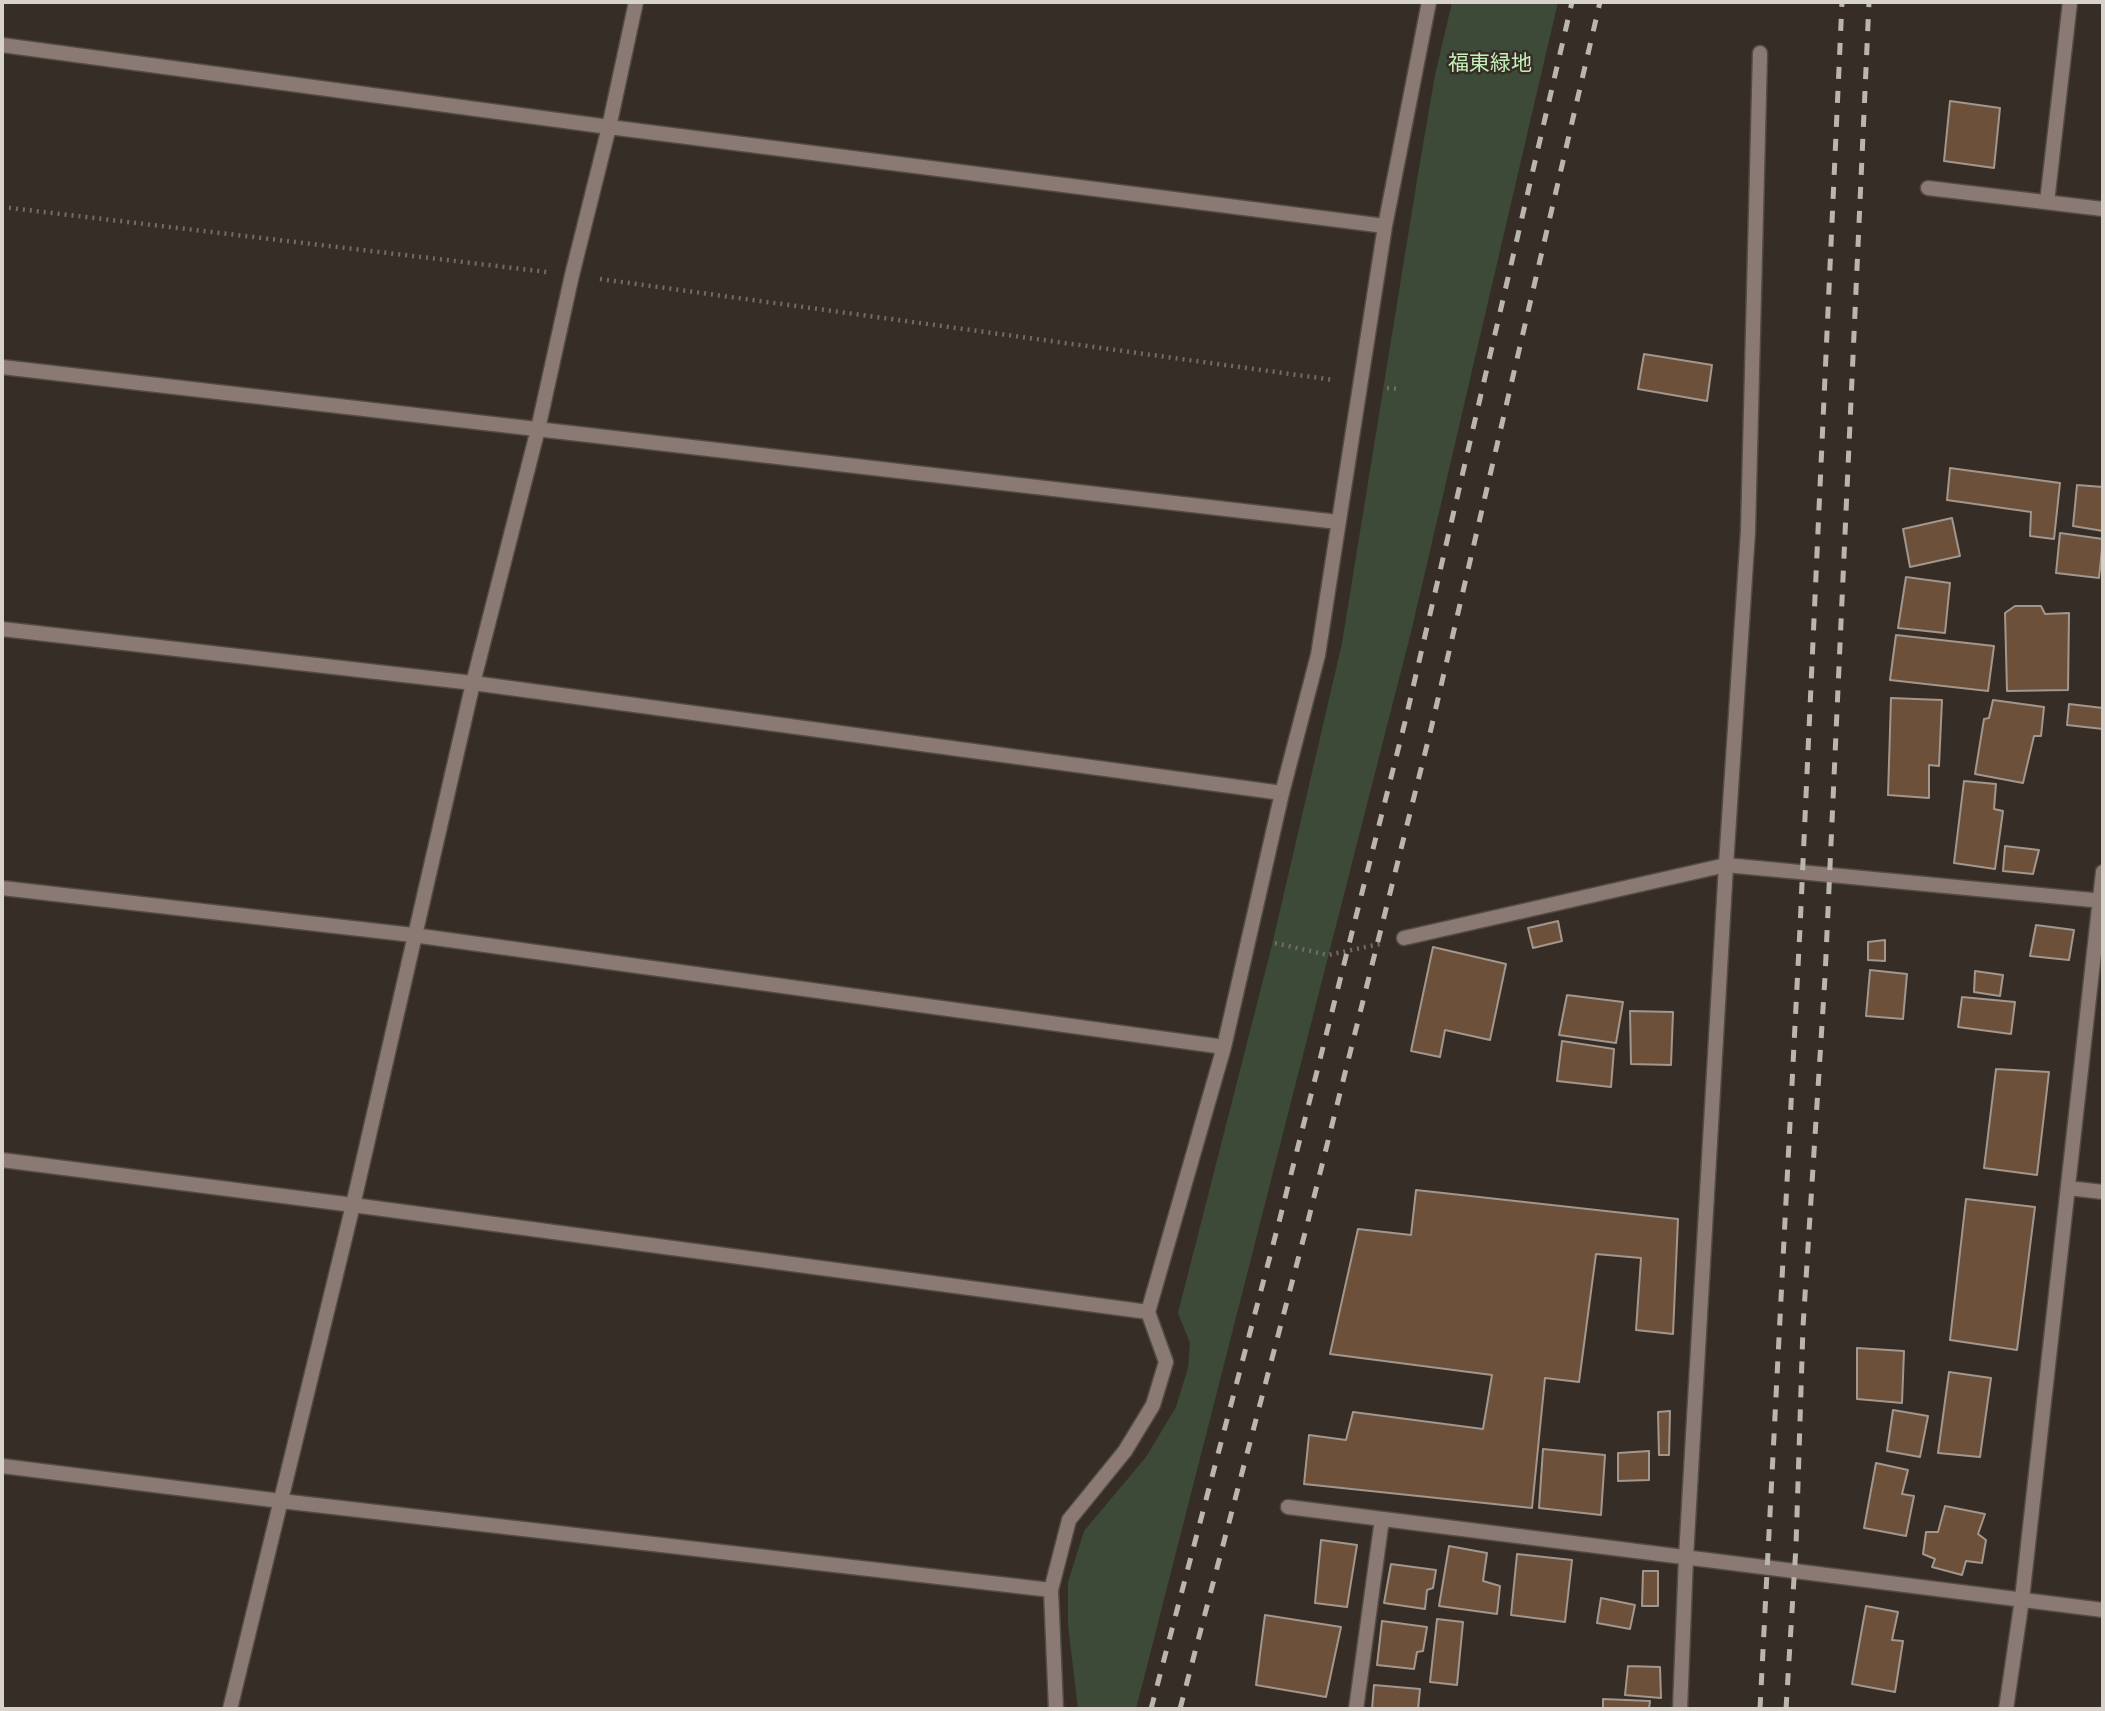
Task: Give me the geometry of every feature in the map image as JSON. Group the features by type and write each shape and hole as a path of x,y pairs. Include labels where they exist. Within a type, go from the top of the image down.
{"street":[{"path":"230,1709 353,1205 473,682 538,429 636,2"},
{"path":"1056,1709 1051,1590 1069,1520 1125,1451 1153,1405 1166,1363 1148,1312 1224,1047 1282,793 1318,655 1385,226 1429,2"},
{"path":"2047,202 2070,2"},
{"path":"2,45 609,127 1385,226"},
{"path":"1680,1709 1686,1557 1748,531 1760,53"},
{"path":"1928,188 2103,209"},
{"path":"2,367 1338,522"},
{"path":"2,629 473,682 1282,793"},
{"path":"1404,938 1726,865 2102,901"},
{"path":"2006,1709 2022,1599 2102,901 2103,872"},
{"path":"2,888 413,935 1224,1047"},
{"path":"2,1160 1148,1312"},
{"path":"2068,1188 2103,1192"},
{"path":"2,1466 1051,1590"},
{"path":"1288,1507 2103,1610"},
{"path":"1356,1709 1382,1519"}],"path":[{"path":"2,207 572,275 1402,390"},
{"path":"1249,937 1328,955 1404,938"}],"green space":[{"name":"福東緑地","path":"1452,2 1558,2 1412,628 1136,1709 1078,1709 1068,1625 1068,1582 1084,1531 1146,1457 1176,1407 1188,1368 1190,1343 1178,1313 1272,945 1342,643 1418,174 1435,75"}],"building":[{"path":"1950,101 2000,108 1994,168 1944,161"},
{"path":"1644,354 1712,365 1707,401 1638,389"},
{"path":"1950,468 2060,483 2054,539 2030,536 2031,512 1947,500"},
{"path":"2077,485 2103,487 2103,531 2073,526"},
{"path":"1952,518 1960,556 1910,567 1903,529"},
{"path":"2060,533 2103,539 2099,578 2056,573"},
{"path":"1906,577 1950,583 1945,633 1898,628"},
{"path":"2015,606 2041,606 2045,614 2069,613 2068,690 2007,691 2005,613"},
{"path":"1896,635 1994,646 1988,691 1890,680"},
{"path":"1891,698 1942,700 1939,766 1929,765 1929,798 1888,795"},
{"path":"1993,700 2044,707 2041,736 2034,736 2023,783 1975,774 1984,719 1989,718"},
{"path":"2069,704 2103,708 2103,729 2067,725"},
{"path":"1964,781 1996,784 1994,809 2003,811 1995,869 1954,863"},
{"path":"2005,846 2039,850 2033,874 2003,871"},
{"path":"1558,921 1562,941 1533,948 1528,928"},
{"path":"2036,925 2074,930 2069,960 2030,956"},
{"path":"1885,940 1885,961 1868,960 1868,942"},
{"path":"1433,947 1506,964 1490,1040 1445,1030 1440,1057 1411,1051"},
{"path":"1870,970 1907,974 1903,1019 1866,1016"},
{"path":"1975,971 2003,975 2000,996 1974,992"},
{"path":"1567,995 1623,1002 1616,1043 1559,1035"},
{"path":"1962,997 2015,1002 2011,1034 1958,1027"},
{"path":"1630,1011 1673,1012 1671,1065 1631,1064"},
{"path":"1562,1041 1614,1049 1611,1087 1557,1081"},
{"path":"1996,1069 2049,1072 2037,1175 1984,1168"},
{"path":"1416,1190 1678,1219 1673,1334 1636,1330 1641,1258 1596,1254 1579,1382 1545,1378 1532,1508 1304,1484 1309,1435 1346,1440 1353,1412 1483,1429 1492,1375 1330,1354 1358,1229 1411,1235"},
{"path":"1966,1199 2035,1207 2017,1350 1950,1340"},
{"path":"1857,1348 1904,1351 1902,1403 1857,1399"},
{"path":"1949,1372 1991,1378 1980,1457 1938,1453"},
{"path":"1893,1410 1928,1416 1920,1457 1887,1451"},
{"path":"1670,1411 1669,1455 1659,1455 1658,1412"},
{"path":"1543,1449 1605,1455 1601,1515 1539,1508"},
{"path":"1649,1451 1649,1480 1618,1481 1618,1453"},
{"path":"1876,1463 1908,1470 1902,1494 1914,1496 1906,1536 1864,1528"},
{"path":"1945,1506 1985,1514 1978,1534 1986,1540 1982,1563 1966,1561 1962,1575 1932,1567 1935,1559 1923,1554 1926,1532 1938,1532"},
{"path":"1321,1540 1357,1545 1347,1607 1315,1603"},
{"path":"1449,1546 1487,1553 1483,1581 1500,1586 1497,1614 1439,1606"},
{"path":"1517,1554 1572,1560 1565,1622 1511,1615"},
{"path":"1391,1564 1436,1570 1433,1588 1427,1590 1425,1609 1384,1603"},
{"path":"1643,1571 1658,1571 1658,1606 1642,1606"},
{"path":"1601,1598 1635,1605 1630,1629 1597,1623"},
{"path":"1866,1606 1898,1612 1892,1640 1903,1641 1895,1692 1852,1684"},
{"path":"1265,1615 1341,1627 1326,1697 1256,1685"},
{"path":"1437,1619 1463,1622 1457,1685 1430,1682"},
{"path":"1382,1621 1427,1627 1423,1651 1417,1652 1414,1669 1377,1665"},
{"path":"1628,1666 1660,1667 1661,1698 1625,1695"},
{"path":"1374,1685 1420,1689 1418,1709 1372,1709"},
{"path":"1603,1699 1650,1701 1649,1709 1603,1709"}],"railway":[{"path":"1151,1709 1279,1222 1405,722 1572,2"},
{"path":"1180,1709 1306,1229 1431,729 1600,2"},
{"path":"1760,1709 1800,928 1842,2"},
{"path":"1786,1709 1796,1546 1803,1327 1825,977 1869,2"}]}
